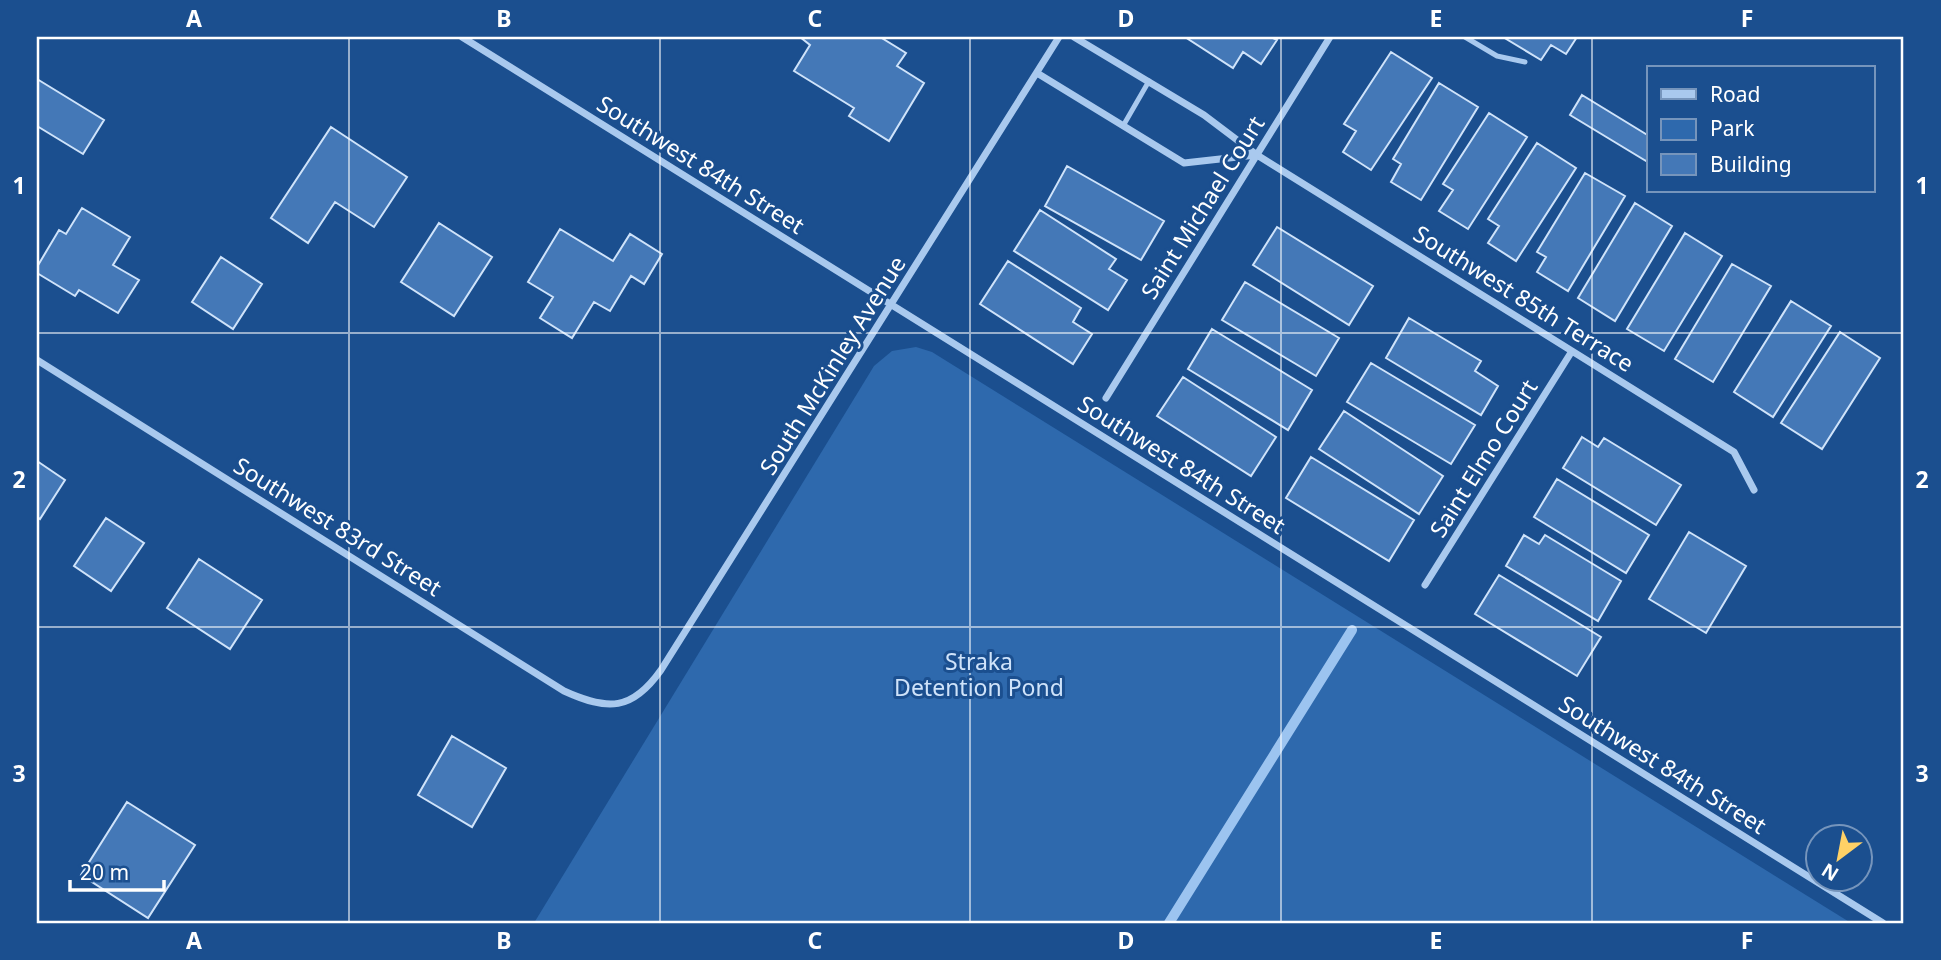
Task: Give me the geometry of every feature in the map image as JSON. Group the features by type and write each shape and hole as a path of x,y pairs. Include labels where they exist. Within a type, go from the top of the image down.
{"street":[{"name":"Southwest 84th Street","path":"461,37 1883,923"},
{"name":"South McKinley Avenue","path":"625,703 638,696 661,670 892,307 1059,37"},
{"name":"Southwest 85th Terrace","path":"1074,37 1204,115 1257,155 1734,453 1754,490"},
{"name":"Saint Michael Court","path":"1106,398 1330,37"},
{"path":"1037,73 1184,163 1257,155"},
{"name":"Saint Elmo Court","path":"1425,585 1572,351"},
{"name":"Southwest 83rd Street","path":"37,360 564,691 597,704 612,706 625,703"}],"lane":[{"path":"1465,37 1497,56 1525,62"},
{"path":"1123,126 1149,81"}],"green space":[{"name":"Straka Detention Pond","path":"916,347 932,352 1851,923 534,923 874,366 892,351"}],"building":[{"path":"800,37 880,37 906,53 897,66 924,83 889,141 849,116 854,108 794,71 810,45"},
{"path":"1185,37 1271,37 1277,40 1261,64 1243,52 1233,68"},
{"path":"1503,37 1577,37 1566,54 1551,45 1541,60"},
{"path":"1391,52 1432,78 1371,170 1343,152 1356,131 1344,124"},
{"path":"37,79 104,120 83,154 37,126"},
{"path":"1439,83 1478,107 1421,200 1391,182 1401,164 1393,159"},
{"path":"1582,95 1647,135 1647,160 1646,161 1570,115"},
{"path":"1489,113 1527,137 1468,229 1439,211 1453,190 1443,184"},
{"path":"331,127 407,177 374,227 335,202 308,243 271,218"},
{"path":"1537,143 1576,168 1516,261 1488,243 1499,226 1488,219"},
{"path":"1067,166 1164,221 1141,260 1045,206"},
{"path":"1585,173 1625,196 1568,291 1537,272 1546,257 1537,252"},
{"path":"1635,203 1672,226 1615,321 1578,298"},
{"path":"82,208 130,237 113,265 139,280 118,313 79,290 75,296 37,273 37,267 59,230 66,234"},
{"path":"1040,210 1116,259 1109,269 1127,280 1108,310 1014,251"},
{"path":"439,223 492,257 454,316 401,282"},
{"path":"1277,227 1373,286 1349,325 1253,265"},
{"path":"560,229 613,261 630,234 662,254 644,284 631,276 610,311 594,302 572,338 540,318 553,297 528,282"},
{"path":"1685,233 1722,256 1664,351 1627,329"},
{"path":"221,257 262,284 233,329 192,302"},
{"path":"1008,261 1081,308 1073,322 1092,334 1073,364 980,304"},
{"path":"1732,264 1771,286 1713,382 1675,359"},
{"path":"1245,282 1339,338 1316,376 1222,320"},
{"path":"1791,301 1831,326 1773,417 1734,392"},
{"path":"1409,318 1481,361 1475,371 1498,386 1481,415 1386,358"},
{"path":"1212,329 1312,390 1288,430 1188,369"},
{"path":"1840,332 1880,358 1822,449 1781,423"},
{"path":"1371,363 1475,425 1451,464 1347,402"},
{"path":"1183,377 1276,437 1251,476 1157,416"},
{"path":"1344,411 1443,476 1419,514 1319,449"},
{"path":"1582,437 1598,447 1604,438 1681,485 1656,525 1563,468"},
{"path":"1311,457 1414,520 1389,561 1286,498"},
{"path":"37,461 65,480 40,519 37,517"},
{"path":"1557,479 1649,535 1626,573 1534,517"},
{"path":"106,518 144,543 111,591 74,566"},
{"path":"1689,532 1746,566 1706,633 1649,599"},
{"path":"1524,535 1539,544 1545,535 1621,581 1598,621 1506,566"},
{"path":"199,559 262,600 230,649 167,608"},
{"path":"1499,575 1601,637 1577,676 1475,614"},
{"path":"452,736 506,768 472,827 418,795"},
{"path":"127,802 195,845 148,918 81,875"}],"waterway":[{"path":"1169,923 1352,630"}]}
